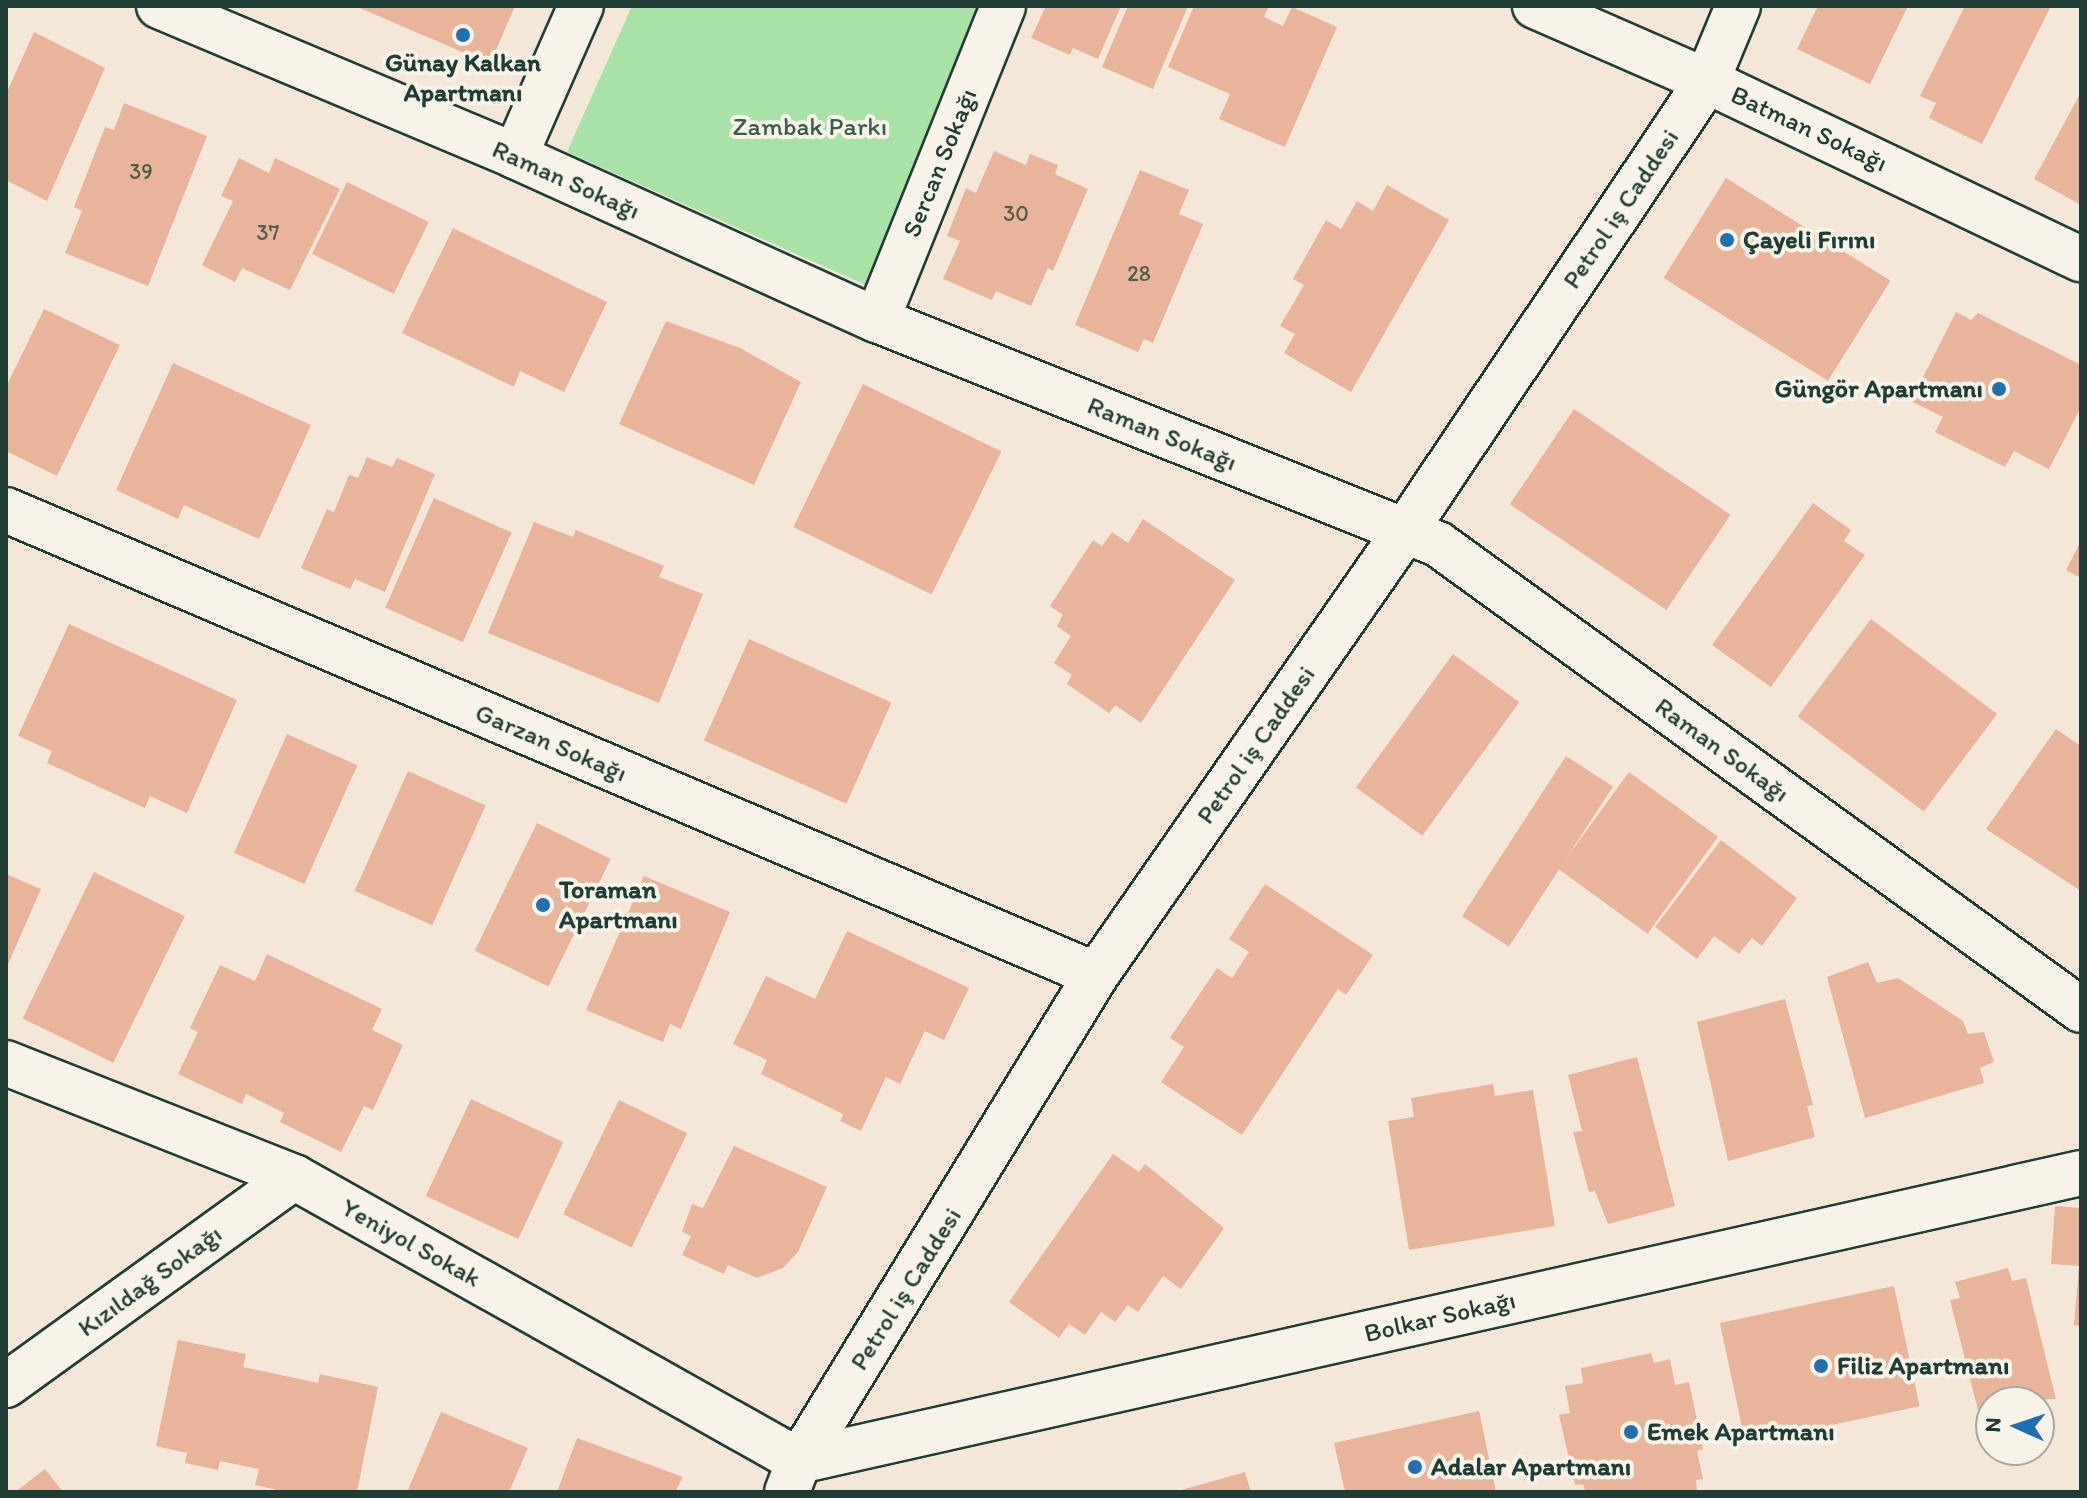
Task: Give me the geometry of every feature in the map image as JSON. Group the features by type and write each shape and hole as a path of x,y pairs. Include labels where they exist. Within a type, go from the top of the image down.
{"street":[{"name":"Raman Sokağı","path":"159,6 515,156 877,320 1438,544 2081,1010"},
{"path":"515,156 581,6"},
{"name":"Sercan Sokağı","path":"877,320 1003,6"},
{"name":"Batman Sokağı","path":"1535,6 1707,81 2081,259"},
{"name":"Petrol iş Caddesi","path":"793,1477 1096,975 1405,531 1707,81 1738,6"},
{"name":"Garzan Sokağı","path":"6,510 1096,975"},
{"name":"Yeniyol Sokak","path":"6,1063 294,1177 793,1477"},
{"name":"Bolkar Sokağı","path":"793,1477 2081,1173"},
{"name":"Kızıldağ Sokağı","path":"6,1385 294,1177"}],"green space":[{"name":"Zambak Parkı","path":"632,6 995,6 877,290 567,152"}],"building":[{"name":"Günay Kalkan Apartmanı","path":"355,6 515,6 490,64"},
{"path":"1046,6 1121,6 1098,59 1073,48 1070,55 1031,38"},
{"path":"1128,6 1188,6 1153,89 1102,67"},
{"path":"1194,6 1269,6 1264,17 1283,26 1292,7 1337,27 1285,147 1219,119 1230,94 1168,67"},
{"path":"1818,6 1908,6 1870,84 1797,49"},
{"path":"1965,6 2051,6 1982,144 1929,118 1936,103 1920,96"},
{"path":"34,32 105,68 47,201 6,180 6,94"},
{"path":"2081,92 2081,205 2034,179"},
{"path":"124,103 207,136 148,286 65,253 82,211 74,207 105,127 114,130"},
{"path":"994,151 1026,165 1030,154 1058,165 1055,174 1088,189 1053,271 1048,268 1031,306 996,291 992,300 943,279 960,241 947,236 966,188 976,193"},
{"path":"239,158 269,173 275,158 340,189 290,290 242,268 235,282 202,265 233,201 221,196"},
{"path":"1140,170 1189,190 1179,214 1203,224 1153,343 1144,339 1138,352 1075,325"},
{"path":"1726,178 1891,281 1828,381 1663,278"},
{"path":"347,182 429,222 394,294 312,254"},
{"path":"1387,185 1449,220 1351,392 1284,353 1295,334 1280,326 1304,285 1293,279 1326,220 1341,229 1357,201 1373,211"},
{"path":"453,228 607,302 564,392 520,371 514,387 402,333"},
{"path":"44,309 120,345 57,476 6,451 6,387"},
{"name":"Güngör Apartmanı","path":"1956,312 1971,320 1978,313 2081,365 2081,407 2049,469 2014,451 2005,467 1935,432 1943,417 1911,401"},
{"path":"666,321 740,348 801,382 754,485 619,424"},
{"path":"173,363 311,425 259,539 184,505 178,519 116,490"},
{"path":"863,384 1001,452 932,594 793,527"},
{"path":"1574,409 1731,515 1666,610 1510,504"},
{"path":"367,457 392,467 397,458 435,474 385,592 355,579 350,589 301,568 327,509 334,512 349,475 358,478"},
{"path":"434,498 512,533 463,642 385,608"},
{"path":"1813,503 1851,530 1844,541 1865,555 1771,687 1712,645"},
{"path":"1143,519 1235,580 1141,723 1115,705 1109,713 1067,684 1072,675 1054,663 1071,636 1057,626 1063,615 1050,606 1093,540 1102,546 1112,532 1128,543"},
{"path":"534,522 573,537 576,530 664,566 659,577 703,594 659,703 488,633"},
{"path":"2081,541 2081,578 2066,570"},
{"path":"1871,619 1997,714 1924,812 1798,716"},
{"path":"69,624 237,700 187,813 150,796 145,808 47,763 52,751 18,736"},
{"path":"749,639 892,702 846,804 704,740"},
{"path":"1453,654 1519,702 1422,836 1356,787"},
{"path":"2056,729 2081,746 2081,891 1986,829"},
{"path":"287,734 357,765 304,884 234,853"},
{"path":"1566,756 1613,786 1509,947 1462,916"},
{"path":"408,771 486,806 432,925 355,891"},
{"path":"1629,772 1718,837 1647,934 1558,869"},
{"name":"Toraman Apartmanı","path":"537,823 611,859 548,987 475,951"},
{"path":"1721,840 1797,898 1762,946 1752,938 1739,954 1714,936 1697,959 1655,927"},
{"path":"94,872 185,916 113,1063 23,1019"},
{"path":"6,874 41,889 6,969"},
{"path":"644,876 730,912 681,1029 670,1024 663,1042 586,1010"},
{"path":"1265,884 1373,955 1346,995 1338,989 1242,1135 1161,1082 1184,1047 1170,1038 1217,968 1232,978 1249,952 1229,939"},
{"path":"847,931 969,988 944,1040 925,1031 900,1084 886,1077 861,1131 840,1121 843,1114 761,1074 767,1060 733,1044 766,976 815,999"},
{"path":"267,954 382,1009 372,1030 403,1045 373,1110 364,1106 341,1152 280,1122 284,1113 246,1094 242,1104 178,1074 198,1032 190,1028 220,965 255,981"},
{"path":"1868,962 1877,983 1898,978 1963,1021 1968,1034 1984,1032 1994,1062 1980,1068 1984,1083 1865,1118 1827,977"},
{"path":"1785,999 1813,1105 1807,1106 1815,1137 1728,1161 1697,1022"},
{"path":"1637,1057 1675,1206 1608,1224 1595,1191 1589,1192 1573,1132 1582,1131 1568,1075"},
{"path":"1493,1084 1495,1096 1533,1090 1555,1226 1409,1250 1388,1121 1414,1117 1411,1098"},
{"path":"471,1099 563,1142 518,1239 426,1196"},
{"path":"619,1100 687,1133 632,1247 563,1214"},
{"path":"734,1146 827,1187 798,1252 783,1268 757,1278 728,1265 724,1274 682,1255 691,1236 682,1232 692,1204 703,1208"},
{"path":"1113,1154 1139,1172 1145,1164 1224,1228 1181,1289 1163,1276 1138,1312 1128,1305 1115,1322 1101,1312 1085,1335 1069,1324 1059,1338 1009,1302"},
{"path":"2055,1206 2081,1208 2081,1326 2074,1325 2079,1266 2051,1264"},
{"path":"2008,1268 2012,1281 2026,1278 2053,1386 1975,1386 1975,1398 1950,1300 1960,1298 1955,1282"},
{"name":"Filiz Apartmanı","path":"1894,1286 1920,1406 1745,1443 1720,1323"},
{"path":"178,1340 246,1354 243,1367 318,1383 320,1374 378,1387 357,1492 287,1492 255,1485 259,1469 220,1461 218,1470 185,1463 187,1453 156,1446"},
{"name":"Emek Apartmanı","path":"1651,1353 1654,1363 1670,1359 1675,1385 1689,1382 1703,1449 1697,1451 1703,1479 1696,1480 1697,1492 1585,1492 1583,1484 1575,1485 1559,1415 1570,1413 1565,1386 1583,1383 1581,1368"},
{"name":"Adalar Apartmanı","path":"1479,1411 1496,1492 1345,1492 1334,1443"},
{"path":"441,1412 528,1448 509,1492 407,1492"},
{"path":"577,1438 683,1477 675,1492 557,1492"},
{"path":"45,1469 63,1492 15,1492"},
{"path":"1245,1472 1251,1492 1178,1492 1178,1491"}],"place":[{"name":"Günay Kalkan Apartmanı","path":"463,35"},
{"name":"Çayeli Fırını","path":"1727,240"},
{"name":"Güngör Apartmanı","path":"1999,389"},
{"name":"Toraman Apartmanı","path":"543,905"},
{"name":"Filiz Apartmanı","path":"1821,1366"},
{"name":"Emek Apartmanı","path":"1631,1432"},
{"name":"Adalar Apartmanı","path":"1415,1467"}]}
